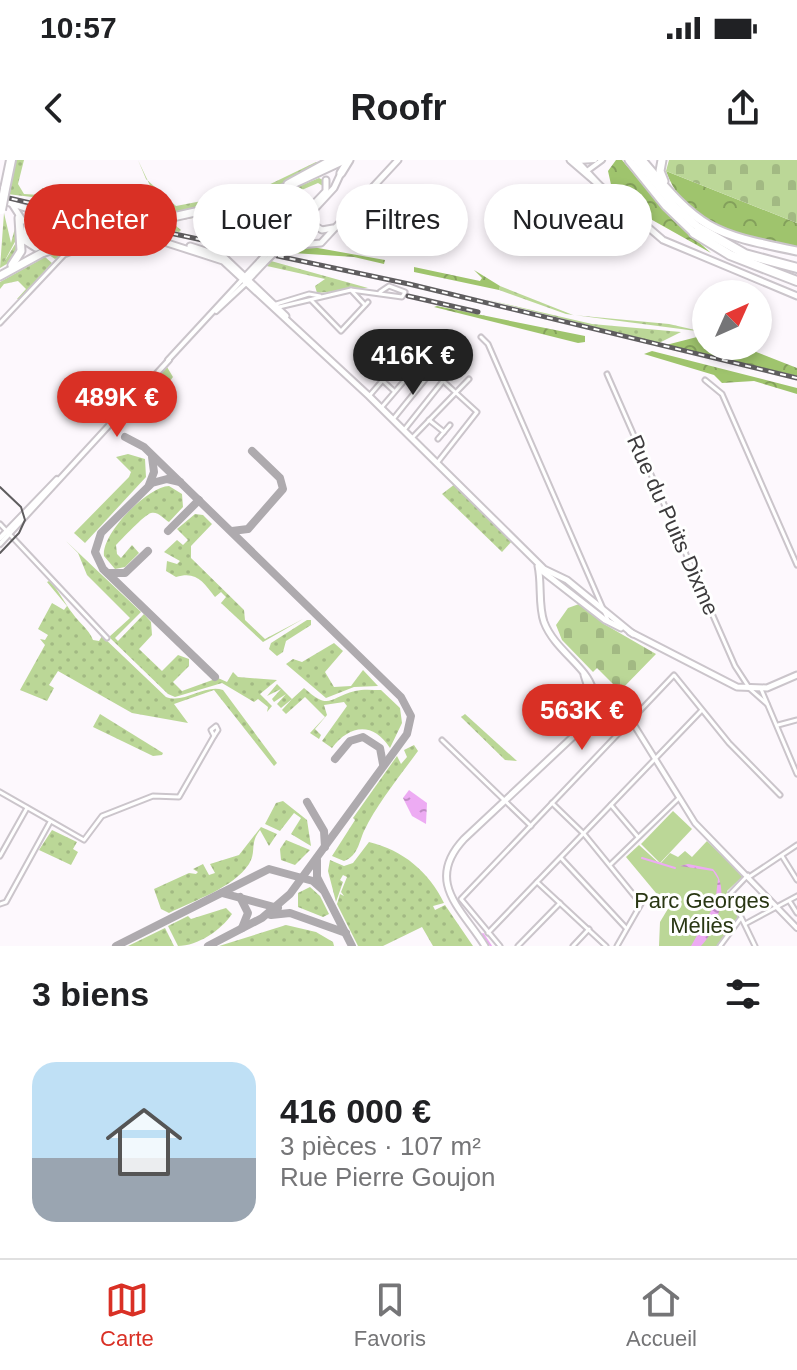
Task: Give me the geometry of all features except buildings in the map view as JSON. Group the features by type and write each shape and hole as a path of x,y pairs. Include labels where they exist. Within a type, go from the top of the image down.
{"highway":[{"path":"0,212 11,160"},
{"path":"177,214 266,193 332,160"},
{"path":"184,213 251,201 311,178 346,160"},
{"path":"341,173 346,160"},
{"path":"629,160 666,206 730,255 797,281"},
{"path":"640,160 675,207 697,230 745,254 797,270"},
{"path":"640,160 707,227 796,254"},
{"path":"662,160 660,175 670,193"},
{"path":"311,178 326,180"},
{"path":"12,265 21,251 19,215"},
{"path":"744,240 796,254"},
{"path":"0,274 12,265 34,256"},
{"path":"0,274 36,256"},
{"path":"753,264 797,270"}],"main road":[{"path":"376,184 398,160"},
{"path":"574,160 598,184"},
{"path":"320,203 334,188 341,173"},
{"path":"587,173 599,184"},
{"path":"320,198 326,191 326,180"},
{"path":"0,200 24,207 19,215"},
{"path":"8,201 24,217"},
{"path":"321,229 329,230 336,226"},
{"path":"320,243 336,227"},
{"path":"652,231 663,240 797,296"},
{"path":"177,243 222,255 256,295 279,309"},
{"path":"245,280 268,256"},
{"path":"245,280 393,419 533,558 548,578 633,634"},
{"path":"540,568 561,577 610,623 737,687 760,689 797,675"},
{"path":"485,946 454,904 446,877 456,847 584,725 592,700 579,667 547,628 540,568"},
{"path":"542,582 561,577"},
{"path":"542,595 546,584 555,581"}],"street":[{"path":"574,160 594,163 602,160"},
{"path":"587,173 594,163"},
{"path":"594,163 596,180"},
{"path":"0,323 63,256"},
{"path":"0,538 245,280"},
{"path":"279,309 351,290 402,297 405,292 389,286 380,292"},
{"path":"311,300 341,331 366,303 351,290"},
{"path":"279,309 309,294 321,296"},
{"path":"381,408 445,333"},
{"path":"481,337 488,344 610,623"},
{"path":"420,360 476,410 476,416 437,463"},
{"path":"393,419 432,371"},
{"path":"369,396 388,374"},
{"name":"Rue du Puits Dixme","path":"607,374 739,675 767,704"},
{"path":"412,438 469,379"},
{"path":"382,380 395,391"},
{"path":"705,380 722,394 797,565"},
{"path":"404,430 443,381"},
{"path":"429,420 444,432"},
{"path":"438,439 450,425"},
{"path":"0,524 107,638"},
{"path":"0,544 8,532"},
{"path":"580,592 592,584"},
{"path":"586,601 597,595"},
{"path":"500,946 461,899 674,675 701,711 780,795"},
{"path":"737,687 739,675"},
{"path":"760,689 797,774"},
{"path":"592,700 612,701 631,720 695,823 797,928"},
{"path":"488,933 701,711"},
{"path":"776,725 797,720"},
{"path":"0,792 84,840 103,815 153,796 178,798 214,736"},
{"path":"442,740 531,826"},
{"path":"610,865 679,798"},
{"path":"552,803 584,834 641,904 617,946"},
{"path":"611,805 638,837"},
{"path":"0,856 27,808"},
{"path":"2,905 50,822"},
{"path":"755,946 730,894 748,876 797,845"},
{"path":"782,856 797,880"},
{"path":"561,858 627,929"},
{"path":"537,882 606,946"},
{"path":"743,925 797,896"},
{"path":"790,902 797,913"},
{"path":"518,946 560,903"},
{"path":"720,946 740,919"},
{"path":"573,946 589,929"}],"green space":[{"path":"14,160 24,160 18,184 24,196 7,194"},
{"path":"616,160 622,160 642,184 611,184 608,171"},
{"path":"669,160 797,160 797,223 666,171"},
{"path":"316,162 322,163 284,184 270,184"},
{"path":"666,171 797,223 797,249 737,234 702,217 675,190"},
{"path":"319,178 325,181 326,188 318,183 304,184"},
{"path":"652,196 668,215 711,253 652,220"},
{"path":"193,203 193,209 177,212 177,206"},
{"path":"4,213 11,243 15,228 17,238 3,264 17,241 20,249 15,259 0,268"},
{"path":"320,248 336,251 336,256 320,255"},
{"path":"47,256 0,279 12,270 25,262"},
{"path":"339,256 363,256 385,260 384,264"},
{"path":"45,257 52,263 20,299 17,299 26,289 18,281 4,284 0,289 0,282"},
{"path":"271,261 368,288 317,293 315,286 325,279 267,266"},
{"path":"414,267 480,281 482,278 474,270 500,286 499,290 414,272"},
{"path":"500,286 573,315 499,290"},
{"path":"484,299 592,324 681,332 659,343"},
{"path":"434,307 585,336 585,342 578,343"},
{"path":"575,315 669,324 692,330"},
{"path":"692,338 692,351 666,345"},
{"path":"652,351 797,388 797,394 754,381 722,383 714,375 644,354"},
{"path":"772,358 797,368 797,376 729,360"},
{"path":"167,367 173,377 150,406 126,423 116,421"},
{"path":"128,454 145,459 146,477 85,543 74,533 129,477 131,472 116,457"},
{"path":"455,484 512,541 502,552 442,494"},
{"path":"169,486 182,494 183,507 169,522 154,513 138,522 116,545 121,558 132,545 139,553 125,567 115,569 104,556 105,547 117,524 149,494"},
{"path":"195,514 203,515 212,524 191,546 191,558 244,610 245,620 265,639 303,619 263,642 221,603 226,597 221,592 215,597 203,582 194,577 176,577 166,571 167,561 177,564 180,561 164,552 177,540 183,545 188,540 177,529"},
{"path":"66,541 141,612 115,638 118,641 144,614 151,622 152,635 139,649 162,671 178,655 189,659 189,666 173,682 182,691 218,678 227,682 233,672 238,677 277,680 260,694 272,706 267,712 268,707 258,699 254,702 222,683 175,697 168,694 109,637 130,618 87,575 78,553"},
{"path":"49,581 93,640 99,641 102,636 166,697 180,698 209,690 216,689 223,690 277,763 274,766 214,690 174,704 188,723 132,713 58,671 49,685 54,688 47,701 20,690 45,645 40,639 45,640 48,635 38,629 52,603 64,610 67,606"},
{"path":"579,604 604,624 656,654 620,691 597,668 593,672 562,640 556,625 568,608"},
{"path":"311,620 311,625 286,641 283,652 277,656 269,649 271,643"},
{"path":"334,643 343,651 325,672 334,687 351,686 363,670 378,686 354,687 326,698 286,664 293,659 302,662"},
{"path":"277,684 292,699 281,708 277,704 286,694 274,702 272,699 281,689 267,696"},
{"path":"304,688 324,701 358,690 381,690 400,708 402,723 390,748 376,733 361,729 346,734 332,748 322,741 347,706 344,702 324,705 327,715 315,729 321,735 319,739 310,733 325,717 305,697 286,714 282,710"},
{"path":"100,714 162,755 153,756 93,727"},
{"path":"465,714 517,761 505,760 461,717"},
{"path":"414,745 418,751 375,811 355,852 344,861 332,856 355,820 353,818 397,756 401,764 407,757 404,750"},
{"path":"283,801 307,820 311,846 291,834 301,818 294,813 280,831 265,824 276,803"},
{"path":"673,811 692,829 660,863 641,844"},
{"path":"261,827 277,834 269,846 260,830 249,864 233,880 169,913 161,909 154,889 189,873 196,874 198,872 193,869 203,864 209,875 215,873 210,864 239,855"},
{"path":"52,830 77,842 73,849 78,852 71,865 39,850"},
{"path":"286,840 310,850 295,865 281,860 280,849"},
{"name":"Parc Georges Méliès","path":"707,841 743,876 727,891 738,917 718,946 659,946 660,922 672,902 661,899 626,857 639,845 660,864 670,853 678,857 685,851 692,857"},
{"path":"369,842 404,857 423,872 444,903 433,906 435,910 445,905 473,946 433,946 422,927 383,946 358,946 337,904 340,894 344,896 341,892 347,877 343,875 340,880 343,882 336,902 328,871 330,860 344,866 353,863"},
{"path":"310,887 320,896 329,914 323,917 298,907 298,893"},
{"path":"226,908 232,914 222,926 201,940 178,946 168,926 188,916 191,919"},
{"path":"286,925 316,932 333,942 334,946 219,946"},
{"path":"165,928 174,946 128,946"}],"water":[{"path":"409,790 427,803 426,824 412,816 403,798"},
{"path":"688,864 713,869 718,877 721,887 717,920 701,946 691,946 715,904 718,879 713,871 680,866"}],"waterway":[{"path":"642,858 675,868"},
{"path":"483,934 491,946"}],"taxiway":[{"path":"125,437 144,447 401,697 411,716 407,734 290,894 262,918 208,946"},
{"path":"232,531 248,529 283,489 280,478 252,451"},
{"path":"149,485 154,472 152,457"},
{"path":"180,482 167,479 152,483 101,533 95,552 103,569 215,677"},
{"path":"168,531 199,500"},
{"path":"108,573 125,573 148,551"},
{"path":"335,759 350,741 363,737 380,748 383,764"},
{"path":"307,802 324,831 325,847"},
{"path":"317,860 317,877 352,946"},
{"path":"116,946 269,869 313,881 323,890"},
{"path":"222,893 278,908"},
{"path":"240,897 248,913 242,928"},
{"path":"271,915 290,913 346,933"}],"tram line":[{"path":"0,487 21,507 25,520 19,533 0,553"}],"railway":[{"path":"0,196 24,202"},
{"path":"177,235 409,284 797,378"},
{"path":"408,296 478,312"}]}
